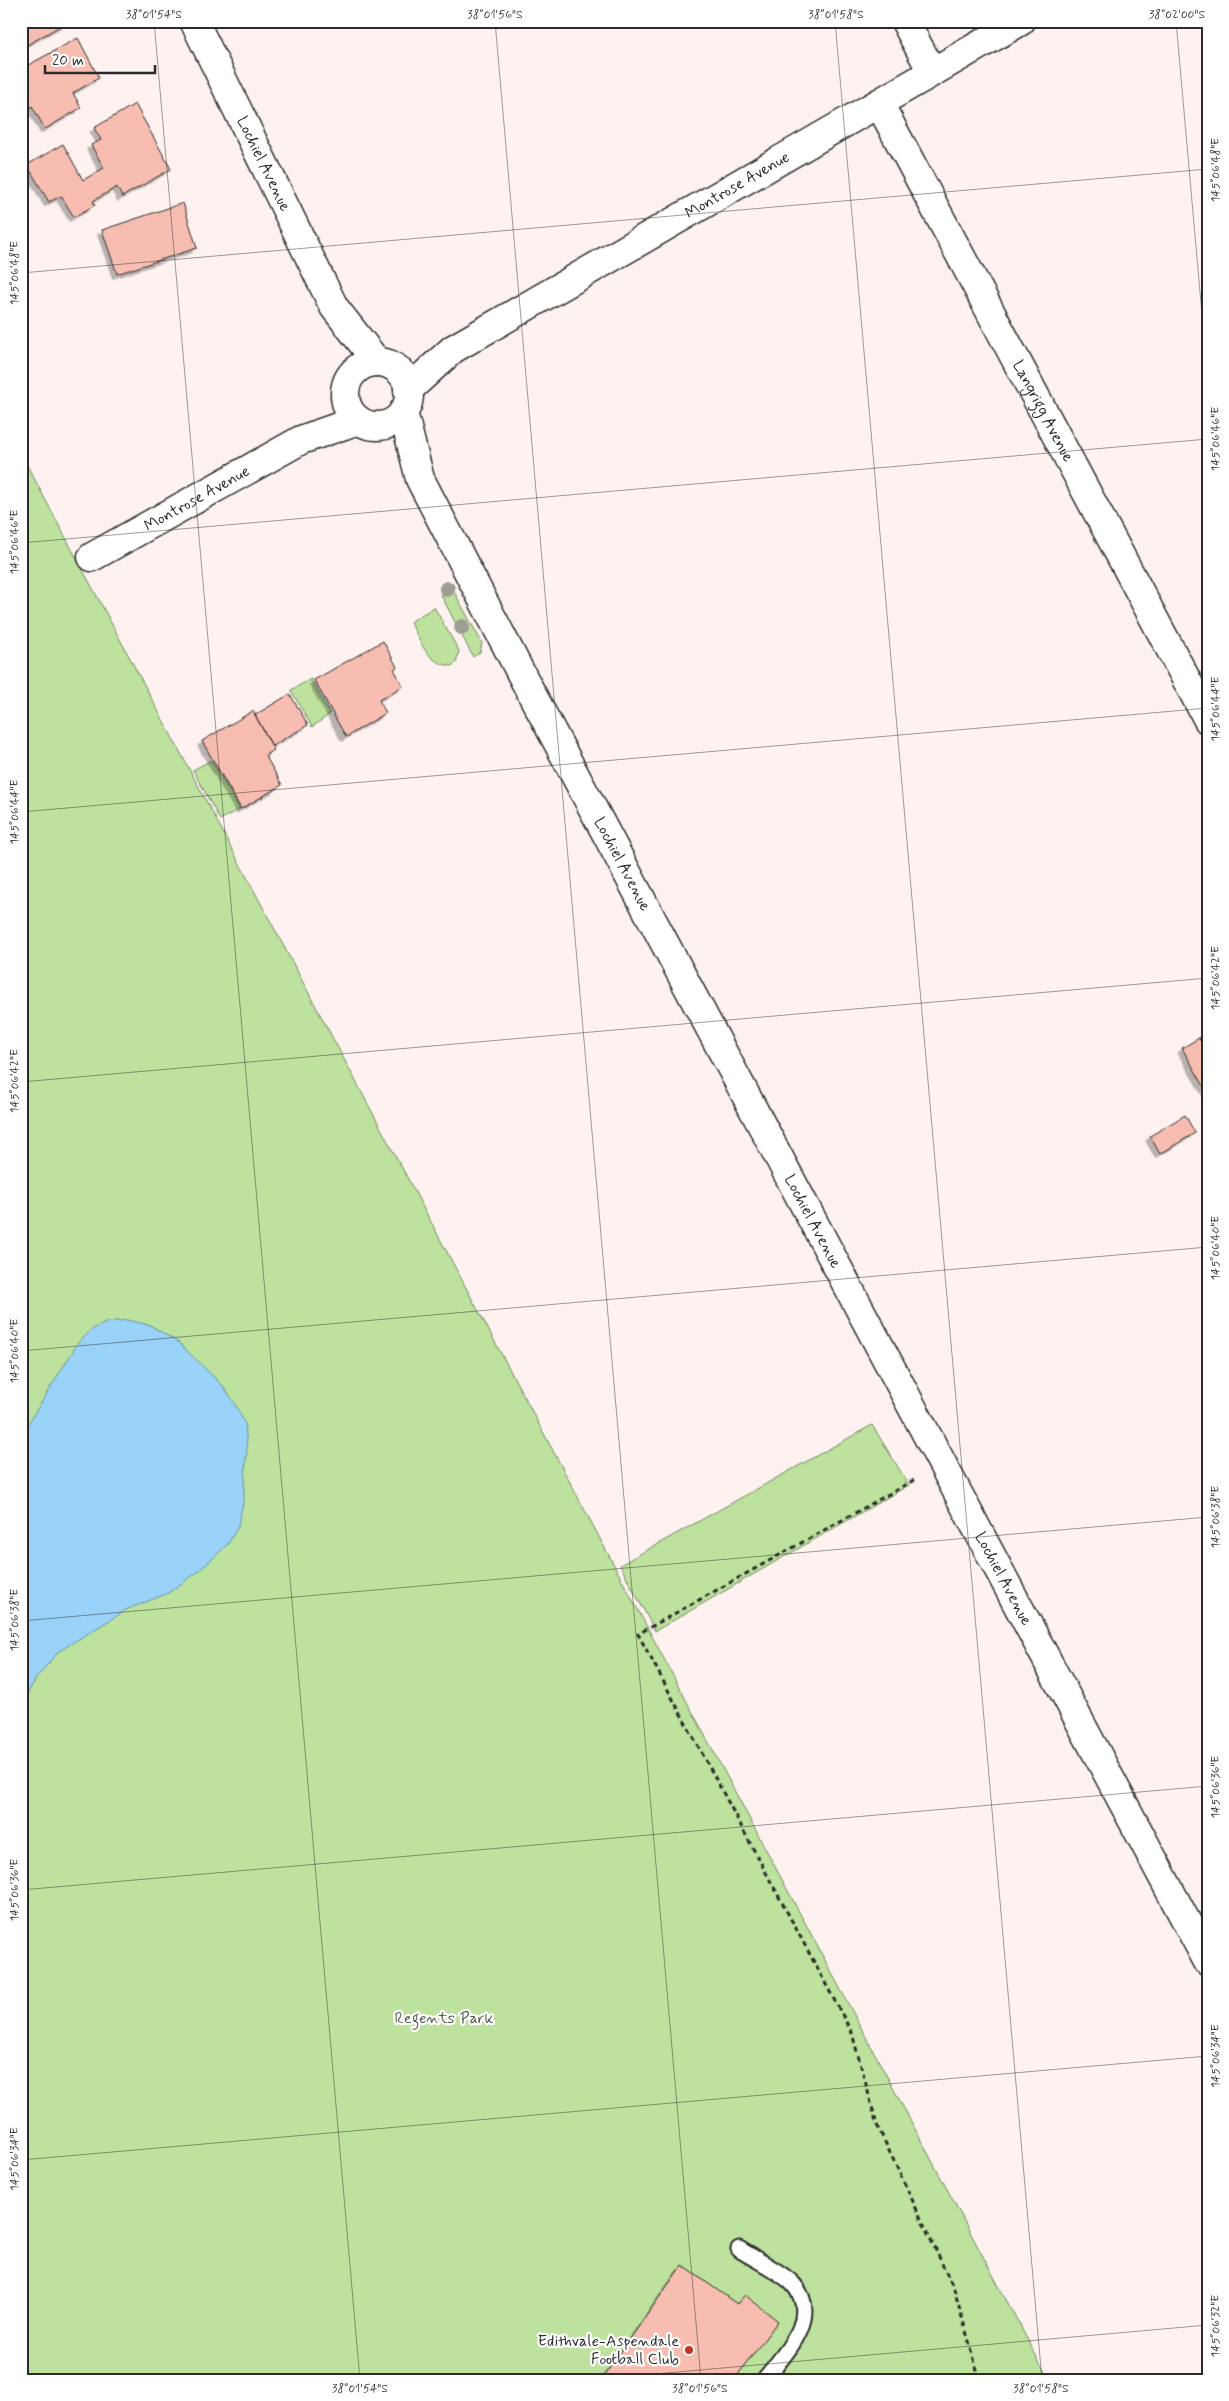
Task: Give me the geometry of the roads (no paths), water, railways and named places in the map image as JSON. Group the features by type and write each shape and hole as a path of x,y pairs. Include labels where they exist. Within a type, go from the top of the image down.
{"street":[{"name":"Lochiel Avenue","path":"194,21 334,306 396,383 420,478 532,694 1208,1962"},
{"path":"905,21 932,72"},
{"name":"Montrose Avenue","path":"396,383 1021,21"},
{"name":"Langrigg Avenue","path":"879,103 1208,720"},
{"name":"Lochiel Avenue","path":"334,306 348,383"},
{"path":"359,368 396,383 390,423 366,423 346,404 348,383 359,368"},
{"name":"Montrose Avenue","path":"301,440 348,383"},
{"name":"Lochiel Avenue","path":"366,423 420,478"},
{"name":"Montrose Avenue","path":"92,557 301,440 366,423"}],"lane":[{"path":"738,2249 793,2284 804,2302 804,2320 792,2344 764,2380"}],"water":[{"path":"127,1320 150,1325 179,1343 223,1386 235,1404 245,1424 247,1447 243,1503 238,1526 228,1544 199,1571 168,1593 128,1609 59,1651 37,1677 21,1705 21,1435 78,1343 92,1329 108,1322"}],"place":[{"name":"Edithvale-Aspendale Football Club","path":"689,2350"}],"park label":[{"name":"Regents Park","path":"444,2018"}]}
